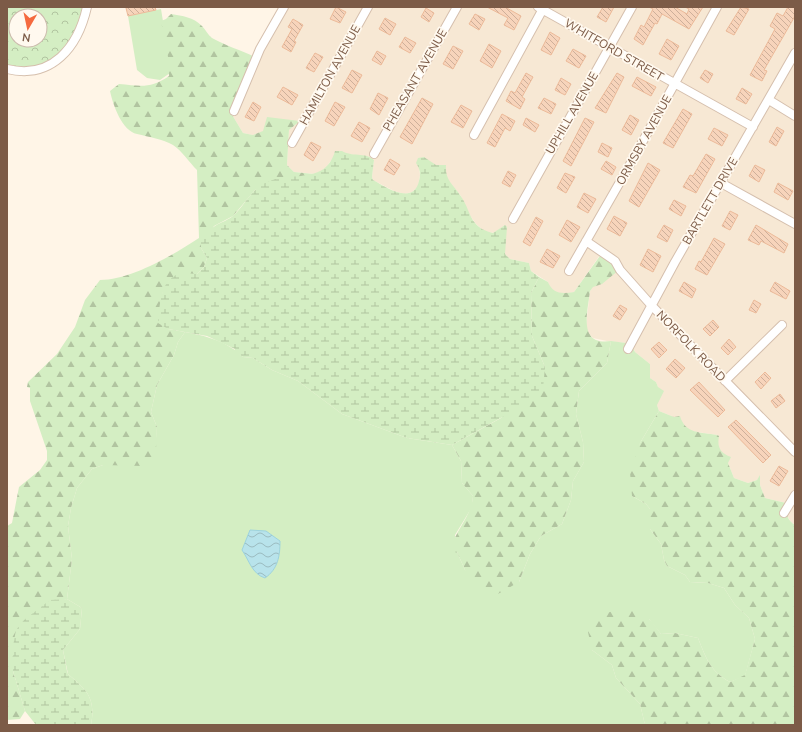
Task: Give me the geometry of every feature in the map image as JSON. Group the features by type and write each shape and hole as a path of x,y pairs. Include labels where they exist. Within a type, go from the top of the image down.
{"street":[{"path":"7,69 32,72 55,61 67,51 76,40 82,28 87,7"},
{"path":"234,111 260,49 284,7"},
{"name":"HAMILTON AVENUE","path":"292,143 368,7"},
{"name":"PHEASANT AVENUE","path":"374,154 457,7"},
{"name":"UPHILL AVENUE","path":"513,219 632,7"},
{"name":"ORMSBY AVENUE","path":"568,271 675,84 717,7"},
{"path":"474,135 542,8"},
{"name":"WHITFORD STREET","path":"542,8 753,127"},
{"name":"BARTLETT DRIVE","path":"628,349 795,54"},
{"path":"769,100 795,116"},
{"path":"721,183 795,224"},
{"name":"NORFOLK ROAD","path":"586,241 615,261 620,270 652,306 795,452"},
{"path":"725,381 782,325"},
{"path":"784,513 795,495"}],"shaded area":[{"path":"281,7 795,7 795,525 786,514 786,503 765,498 760,485 760,476 757,480 748,483 734,478 728,463 729,459 719,450 717,435 690,431 674,417 659,411 657,405 658,387 656,382 650,378 650,364 635,352 630,340 626,343 607,341 593,338 588,333 586,326 590,291 593,286 602,284 600,255 574,292 565,294 555,292 550,288 548,282 531,271 529,263 510,259 505,254 505,225 494,233 484,231 476,224 467,211 461,196 447,179 445,173 424,157 419,168 420,175 418,187 412,192 405,194 394,191 373,180 374,160 370,157 346,154 333,158 324,170 316,174 294,172 287,165 289,130 299,122 253,135 243,133 231,113"}],"green space":[{"path":"7,7 87,7 80,31 46,67 7,69"},
{"path":"161,9 170,73 160,80 147,78 137,70 128,16"},
{"path":"171,14 188,17 202,26 212,38 255,57 231,113 243,133 253,135 263,131 267,117 300,121 289,130 287,165 294,172 314,174 255,190 233,216 214,226 201,248 207,258 204,267 197,274 179,274 169,281 162,294 168,329 185,332 178,342 174,355 157,385 151,412 157,427 156,449 158,448 158,455 143,466 103,465 92,469 77,488 71,508 68,526 72,559 67,599 65,599 13,671 25,711 20,719 7,720 7,526 12,523 19,487 40,470 47,460 47,451 30,401 30,388 27,387 28,382 57,354 75,327 85,300 100,280 125,276 138,271 177,252 199,238 197,170 173,145 137,134 127,128 119,117 110,91 119,84 145,86 156,83 169,76 168,57 161,21 166,19"},
{"path":"335,151 363,155 371,158 374,160 373,180 392,190 405,194 416,188 419,181 420,172 416,163 418,158 424,157 436,165 446,165 448,178 464,201 475,223 479,227 493,233 505,225 507,227 505,254 510,259 529,263 531,271 539,277 531,293 532,336 545,367 543,389 534,399 528,398 522,406 452,445 407,438 342,414 298,381 272,370 253,358 243,357 234,351 235,349 207,336 168,329 158,323 160,302 167,283 180,273 197,274 204,267 207,258 201,248 201,237 213,227 232,217 260,186 275,179 306,175 324,169 330,162"},
{"path":"602,253 619,270 602,284 593,287 590,291 587,325 589,333 593,338 600,341 611,341 607,363 579,391 576,414 583,442 584,462 573,481 571,500 562,524 541,536 530,554 519,582 498,594 480,588 465,570 457,552 456,553 452,546 454,539 470,509 473,496 462,483 461,461 452,445 501,418 545,367 532,336 531,293 539,277 548,282 555,291 562,293 574,292"},
{"path":"185,332 208,337 223,343 237,351 243,357 253,358 272,370 298,381 342,414 407,438 452,445 461,461 462,483 473,496 472,507 455,535 457,552 465,570 519,582 530,554 541,536 562,524 571,500 573,481 584,462 583,442 576,414 579,391 607,363 611,341 626,343 629,340 635,352 650,364 650,378 664,391 657,405 659,411 640,443 632,496 646,504 650,509 650,529 661,544 664,560 667,566 685,575 690,582 708,583 724,588 735,605 749,618 755,639 745,676 730,682 723,678 713,669 706,658 698,638 675,633 661,634 649,619 592,650 612,665 616,678 640,704 645,725 91,725 91,701 85,690 68,674 63,650 80,629 82,608 67,599 72,559 68,526 71,508 77,488 92,469 103,465 132,465 155,450 157,427 151,412 157,385 174,355 178,342"},
{"path":"659,411 674,417 680,416 682,422 694,431 719,436 718,443 720,449 724,454 731,457 728,463 734,478 748,483 757,480 760,475 760,485 765,498 786,503 787,516 795,525 795,725 645,725 640,704 616,678 612,665 592,650 588,632 596,617 609,612 630,610 649,619 661,634 675,633 698,638 706,658 713,669 730,682 745,675 755,639 749,618 735,605 724,588 708,583 690,582 685,575 667,566 664,560 661,544 650,529 650,509 646,504 632,496 630,472 640,443"},
{"path":"67,599 82,608 80,629 63,650 67,671 68,674 85,690 91,701 91,725 36,725 25,711 13,671 13,646 16,630 24,620 50,600"}],"water":[{"path":"250,530 266,531 280,541 277,562 273,571 265,578 254,570 242,550"}],"building":[{"path":"155,7 156,10 128,16 126,8"},
{"path":"336,7 346,12 340,23 330,19"},
{"path":"487,7 505,7 521,16 514,30 504,25 508,18"},
{"path":"603,7 614,7 606,22 597,17"},
{"path":"649,7 675,7 687,14 689,9 685,7 703,7 689,29 662,14 657,24 655,23 643,45 634,39 641,25 644,27 653,9"},
{"path":"741,7 749,9 734,35 726,31"},
{"path":"788,7 795,7 795,16 764,70 767,71 762,81 750,75 775,29 770,26 777,13 783,16"},
{"path":"426,8 434,13 429,22 421,17"},
{"path":"475,14 485,19 479,30 469,24"},
{"path":"385,18 396,24 390,35 379,29"},
{"path":"293,19 303,25 294,41 296,42 291,52 282,47 292,29 288,27"},
{"path":"550,32 560,38 551,55 541,50"},
{"path":"405,37 416,43 410,53 399,47"},
{"path":"667,39 679,46 671,60 659,54"},
{"path":"489,44 501,51 492,68 480,61"},
{"path":"453,46 463,51 453,69 443,64"},
{"path":"573,49 586,56 579,68 566,61"},
{"path":"377,51 386,56 381,65 372,60"},
{"path":"315,53 323,57 314,72 306,68"},
{"path":"352,70 362,75 352,93 342,88"},
{"path":"705,70 713,74 708,83 700,78"},
{"path":"526,73 533,77 522,97 525,99 520,109 506,101 511,91 515,93"},
{"path":"617,73 624,77 606,113 595,108"},
{"path":"637,77 656,87 651,96 632,86"},
{"path":"561,78 571,84 565,95 555,90"},
{"path":"283,87 298,95 292,105 277,97"},
{"path":"742,88 752,94 746,104 736,99"},
{"path":"378,93 388,98 379,115 370,109"},
{"path":"422,98 433,104 412,144 400,137"},
{"path":"544,98 556,104 551,114 538,108"},
{"path":"253,102 261,107 254,121 245,117"},
{"path":"335,102 345,107 334,126 325,121"},
{"path":"461,105 472,111 463,128 451,122"},
{"path":"683,109 692,114 673,148 663,143"},
{"path":"502,114 515,121 510,131 505,128 495,147 487,143"},
{"path":"630,115 639,120 631,135 622,130"},
{"path":"526,118 539,125 535,132 523,125"},
{"path":"585,118 594,122 571,166 563,161"},
{"path":"359,122 370,128 362,142 351,136"},
{"path":"777,127 784,131 776,146 769,142"},
{"path":"714,128 728,135 722,146 708,139"},
{"path":"311,142 321,147 313,161 304,155"},
{"path":"602,143 612,148 608,157 598,152"},
{"path":"706,154 715,159 696,193 683,187 690,175 693,176"},
{"path":"390,159 400,165 394,175 384,170"},
{"path":"606,161 616,167 612,175 601,169"},
{"path":"648,163 660,170 639,207 629,201"},
{"path":"755,165 765,170 759,182 749,176"},
{"path":"508,171 516,175 510,187 502,183"},
{"path":"565,173 575,177 566,193 557,188"},
{"path":"778,183 793,191 788,200 774,192"},
{"path":"584,193 596,199 588,213 577,207"},
{"path":"674,200 686,206 681,216 669,209"},
{"path":"730,211 738,215 730,230 722,226"},
{"path":"614,216 627,223 620,236 607,229"},
{"path":"536,217 543,221 530,246 523,242"},
{"path":"567,220 580,227 571,242 559,235"},
{"path":"664,225 673,230 667,242 657,237"},
{"path":"756,225 788,244 784,253 761,241 759,245 748,240"},
{"path":"714,238 725,244 707,275 695,269 699,261 701,262"},
{"path":"547,249 560,256 553,268 540,262"},
{"path":"648,249 661,256 653,272 640,265"},
{"path":"684,282 696,289 692,298 679,291"},
{"path":"775,282 790,291 786,299 770,291"},
{"path":"754,300 761,304 756,313 749,310"},
{"path":"620,305 627,309 620,320 613,316"},
{"path":"713,320 719,327 710,336 703,329"},
{"path":"729,339 736,347 728,355 721,348"},
{"path":"659,342 667,350 659,358 651,349"},
{"path":"675,359 685,368 676,378 666,369"},
{"path":"765,372 771,378 761,389 755,382"},
{"path":"699,382 725,410 718,417 690,390"},
{"path":"780,394 785,401 776,408 771,401"},
{"path":"736,420 771,455 763,463 728,427"},
{"path":"779,466 788,471 779,486 770,481"}]}
